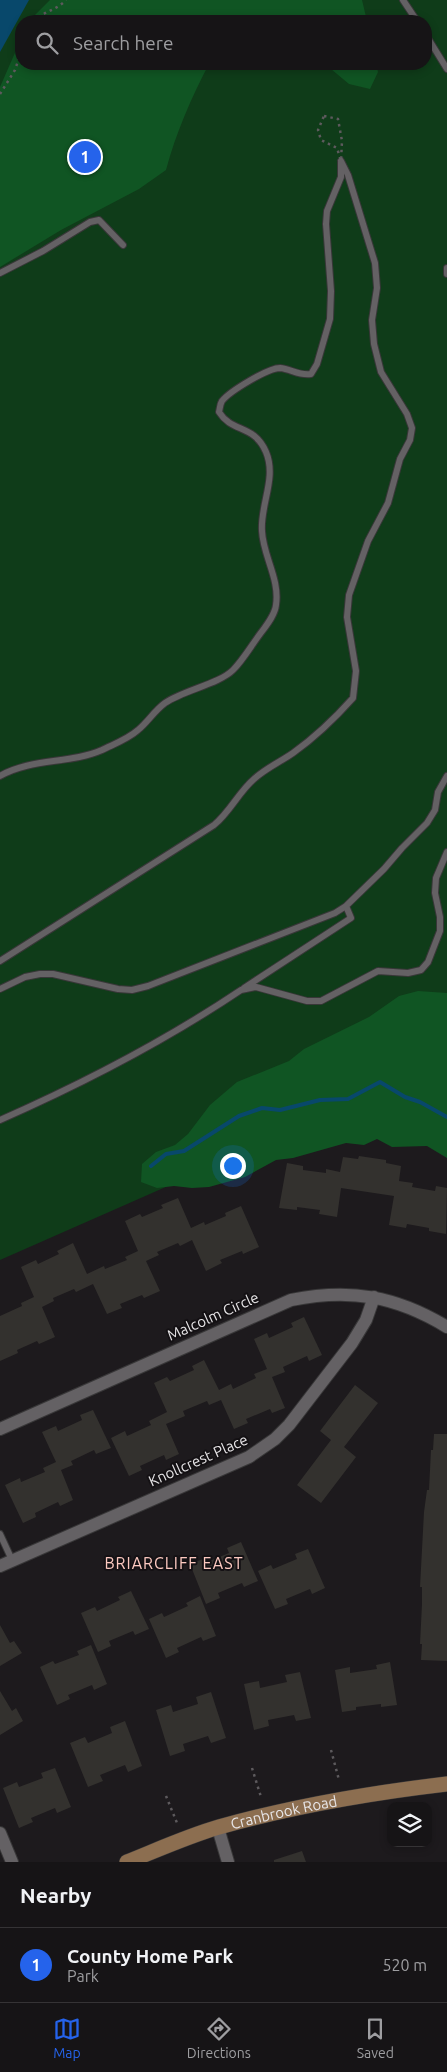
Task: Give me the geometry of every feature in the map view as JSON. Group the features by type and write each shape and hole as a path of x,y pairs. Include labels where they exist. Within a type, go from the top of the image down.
{"street":[{"name":"Malcolm Circle","path":"0,1429 291,1300 317,1295 374,1297 423,1312 447,1327"},
{"name":"Knollcrest Place","path":"0,1566 249,1457 275,1439 289,1425 352,1343 366,1320 374,1297"},
{"name":"Cranbrook Road","path":"127,1862 218,1828 316,1803 447,1784"},
{"path":"218,1828 228,1862"},
{"path":"0,1834 12,1862"}],"lane":[{"path":"403,0 413,15"},
{"path":"432,44 447,68"},
{"path":"0,776 18,767 66,760 100,751 126,738 139,730 150,715 172,699 232,672 268,622 276,605 274,576 262,531 270,478 267,454 253,433 224,420 219,412 221,403 231,392 264,374 279,368 304,375 311,374 317,364 330,319 331,291 326,233 327,211 341,177 341,161"},
{"path":"0,961 214,825 227,814 252,780 266,768 293,753 345,708 353,698 356,671 347,617 349,595 368,541 388,503 400,459 410,440 412,428 407,414 381,372 374,344 372,320 377,288 375,263 348,176 341,161"},
{"path":"0,273 43,251 90,222 99,220 123,245"},
{"path":"447,268 447,274"},
{"path":"0,989 25,977 53,974 118,989 132,990 335,913 346,906 384,869 427,823 434,810 438,792 447,776"},
{"path":"241,990 256,988 307,1001 321,1001 378,971 408,973 420,970 428,962 440,931 440,918 435,893 436,878 447,852"},
{"path":"0,1120 46,1100 147,1048 241,990 351,918 346,906"},
{"path":"0,1534 12,1560"}],"path":[{"path":"39,15 62,4 66,0"},
{"path":"0,94 16,70"},
{"path":"324,116 338,119 342,141 341,161 337,148 321,140 318,130 324,116"},
{"path":"331,1750 339,1780"},
{"path":"252,1768 260,1797"},
{"path":"166,1796 177,1823"}],"green space":[{"path":"0,0 447,0 447,1063 0,1260"},
{"path":"50,0 362,0 366,15 35,15"},
{"path":"15,53 15,70 206,70 184,116 166,170 139,189 61,230 0,267 0,87"},
{"path":"332,70 378,70 370,89 349,84"},
{"path":"418,991 447,993 447,1158 427,1146 392,1147 377,1139 364,1145 346,1143 293,1158 276,1160 245,1177 209,1187 174,1186 157,1188 141,1182 142,1164 156,1152 175,1145 188,1134 210,1105 237,1082 289,1061 304,1049 369,1017 399,996"}],"water":[{"path":"0,0 29,0 21,15 15,15 15,25 0,52"}],"building":[{"path":"359,1156 386,1160 386,1163 401,1166 399,1181 413,1183 412,1187 435,1191 436,1186 447,1188 446,1234 429,1231 429,1228 407,1224 406,1228 389,1225 394,1196 341,1188 337,1217 319,1214 320,1210 297,1207 297,1210 279,1208 287,1163 303,1166 303,1170 326,1173 326,1169 340,1172 343,1157 358,1159"},
{"path":"178,1198 191,1228 204,1222 205,1225 226,1216 225,1213 241,1206 259,1247 243,1254 242,1251 220,1260 222,1263 206,1271 192,1240 180,1246 178,1243 157,1252 159,1255 146,1261 160,1291 144,1298 142,1295 120,1304 122,1308 107,1314 93,1284 76,1292 74,1289 53,1298 54,1301 42,1307 55,1337 39,1344 37,1341 17,1350 18,1353 0,1361 0,1316 22,1306 21,1303 34,1297 21,1267 36,1260 38,1264 59,1254 57,1251 73,1243 87,1274 104,1266 105,1269 127,1260 125,1257 138,1251 125,1221 140,1214 142,1217 163,1208 161,1205"},
{"path":"304,1317 322,1355 309,1361 307,1356 283,1367 285,1372 272,1377 285,1408 272,1413 270,1409 246,1419 248,1423 234,1429 221,1400 209,1405 207,1401 183,1411 185,1416 166,1424 179,1454 166,1460 164,1455 140,1466 142,1470 129,1476 111,1438 125,1431 127,1436 151,1425 149,1421 167,1412 154,1383 167,1377 170,1381 194,1370 192,1366 204,1360 219,1390 231,1384 233,1389 256,1378 254,1374 267,1369 254,1339 267,1333 269,1338 293,1327 291,1323"},
{"path":"355,1385 378,1403 344,1447 356,1457 321,1503 297,1485 331,1440 320,1431"},
{"path":"93,1410 111,1448 96,1454 94,1450 71,1461 73,1465 61,1470 73,1500 60,1506 58,1502 35,1513 36,1517 23,1523 5,1485 20,1478 21,1482 45,1472 43,1468 56,1462 42,1432 56,1426 58,1431 82,1420 80,1415"},
{"path":"434,1434 447,1434 447,1661 421,1660 422,1644 420,1644 422,1587 420,1587 424,1512 427,1490 429,1490 431,1450 433,1450"},
{"path":"241,1542 258,1581 244,1587 242,1583 218,1593 220,1598 206,1604 190,1564 203,1559 205,1563 229,1553 227,1548"},
{"path":"308,1549 325,1588 312,1594 310,1589 286,1599 288,1604 275,1609 258,1571 271,1565 273,1569 297,1559 295,1554"},
{"path":"131,1591 149,1629 135,1635 133,1631 109,1641 111,1646 98,1652 81,1613 95,1607 97,1611 120,1600 118,1597"},
{"path":"200,1596 216,1636 203,1641 201,1637 177,1648 179,1652 166,1658 149,1619 162,1613 164,1617 188,1606 186,1603"},
{"path":"0,1625 10,1643 14,1641 22,1653 0,1666"},
{"path":"91,1645 107,1684 94,1690 92,1685 68,1695 70,1699 57,1705 40,1667 53,1661 55,1664 79,1655 77,1651"},
{"path":"390,1662 397,1705 381,1707 381,1704 356,1707 356,1710 342,1712 335,1670 350,1667 350,1673 377,1669 376,1665"},
{"path":"300,1672 311,1718 296,1721 294,1715 268,1720 269,1726 254,1730 244,1684 259,1681 260,1688 287,1682 285,1675"},
{"path":"0,1691 12,1711 16,1708 23,1721 0,1735"},
{"path":"211,1692 226,1738 211,1743 208,1736 183,1744 185,1751 170,1756 156,1710 171,1705 173,1712 198,1704 196,1697"},
{"path":"125,1721 142,1766 128,1772 125,1765 100,1775 103,1781 88,1787 70,1743 85,1737 88,1743 112,1733 110,1727"},
{"path":"55,1768 71,1807 57,1813 55,1808 31,1818 33,1822 19,1828 3,1788 17,1782 19,1787 43,1778 41,1773"},
{"path":"302,1851 306,1862 274,1862 274,1860"}],"waterway":[{"path":"151,1166 166,1154 184,1151 239,1116 262,1108 280,1110 320,1100 348,1099 380,1082 405,1097 420,1102 447,1117"}],"place":[{"name":"County Home Park","path":"85,157"}],"district":[{"name":"BRIARCLIFF EAST","path":"174,1563"}]}
